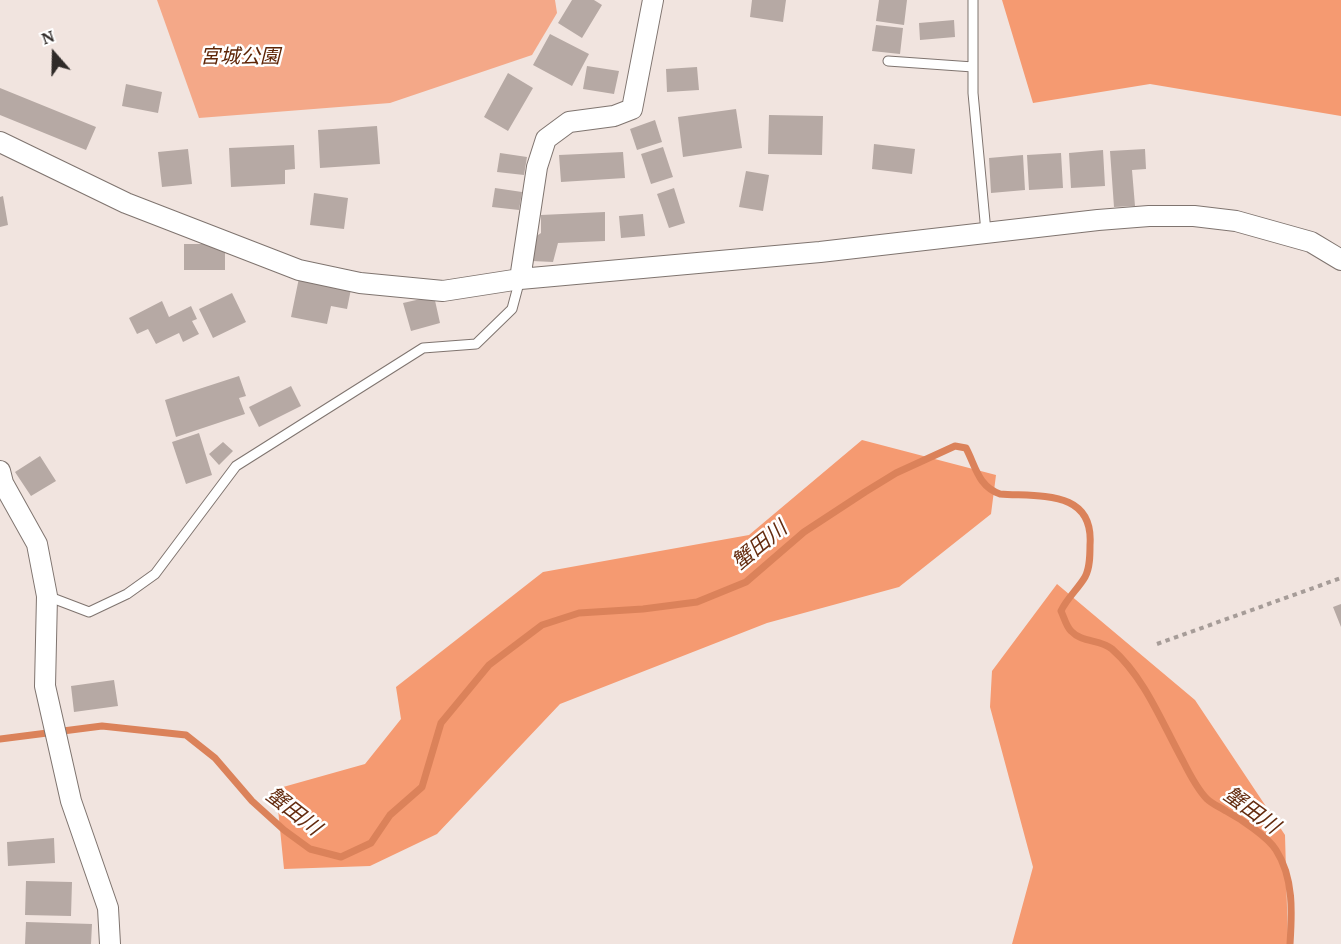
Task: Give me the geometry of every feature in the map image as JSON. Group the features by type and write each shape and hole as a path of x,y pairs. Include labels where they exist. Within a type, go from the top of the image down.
{"street":[{"path":"520,279 537,167 546,139 569,122 614,116 632,109 653,0"},
{"path":"0,142 126,203 299,270 360,284 444,291 520,279 820,252 1098,219 1149,216 1194,216 1236,221 1311,242 1341,260"},
{"path":"0,471 3,483 37,544 47,596 45,686 71,801 108,908 110,944"}],"lane":[{"path":"973,0 971,48 973,93 986,232"},
{"path":"888,62 973,67"},
{"path":"47,596 89,612 127,594 155,574 236,466 423,348 476,344 512,309 520,279"}],"path":[{"path":"1157,644 1341,578"}],"green space":[{"name":"宮城公園","path":"157,0 555,0 557,13 532,55 390,103 199,118"}],"shaded area":[{"path":"1002,0 1341,0 1341,116 1150,84 1033,103"},
{"path":"862,440 996,475 991,514 899,587 767,623 560,704 437,834 370,866 284,869 276,789 365,764 401,719 396,687 543,572 749,535"},
{"path":"1057,584 1195,700 1285,835 1288,944 1012,944 1033,867 990,707 992,671"}],"building":[{"path":"572,0 594,0 602,5 582,38 558,23"},
{"path":"752,0 786,0 783,22 750,17"},
{"path":"879,0 907,0 904,25 876,21"},
{"path":"954,20 955,37 920,40 919,23"},
{"path":"876,25 903,28 900,54 872,51"},
{"path":"550,34 589,54 572,86 533,65"},
{"path":"587,66 619,71 614,94 583,89"},
{"path":"697,67 699,90 667,92 666,69"},
{"path":"508,73 533,88 508,131 484,117"},
{"path":"126,84 162,92 158,113 122,106"},
{"path":"0,88 96,127 86,150 0,115"},
{"path":"736,109 742,148 683,157 678,117"},
{"path":"769,115 823,116 822,155 768,154"},
{"path":"655,120 662,142 637,150 630,129"},
{"path":"377,126 380,164 320,168 318,130"},
{"path":"874,144 915,149 912,174 872,169"},
{"path":"294,145 295,169 285,170 285,184 231,187 229,148"},
{"path":"663,147 673,177 651,184 641,154"},
{"path":"188,149 192,184 162,187 158,152"},
{"path":"1145,149 1146,169 1132,170 1135,206 1114,207 1110,151"},
{"path":"1103,150 1105,186 1071,188 1069,153"},
{"path":"623,152 625,178 561,182 559,155"},
{"path":"500,153 527,157 524,175 497,172"},
{"path":"1061,153 1063,188 1029,190 1027,155"},
{"path":"1023,155 1025,190 991,193 989,158"},
{"path":"746,171 769,175 763,211 739,207"},
{"path":"495,188 522,192 519,210 492,207"},
{"path":"674,188 685,223 669,228 657,194"},
{"path":"314,193 348,198 344,229 310,225"},
{"path":"3,196 8,225 0,227 0,197"},
{"path":"605,212 605,241 558,243 553,262 532,261 535,237 541,233 541,215"},
{"path":"643,214 645,236 621,238 619,216"},
{"path":"184,244 225,244 225,270 184,270"},
{"path":"300,273 352,284 347,309 331,306 327,324 291,317"},
{"path":"232,293 246,322 213,338 199,309"},
{"path":"434,296 440,323 411,331 403,303"},
{"path":"162,301 169,317 191,306 197,319 192,321 199,334 183,342 179,333 156,344 148,329 137,334 129,318"},
{"path":"239,376 246,396 239,398 245,414 176,437 165,400"},
{"path":"291,386 301,406 259,427 249,407"},
{"path":"199,433 212,475 186,484 172,442"},
{"path":"223,442 233,451 219,465 209,454"},
{"path":"40,456 56,481 31,496 15,472"},
{"path":"1341,604 1341,627 1333,607"},
{"path":"114,680 118,706 74,712 71,686"},
{"path":"54,838 55,863 8,866 7,842"},
{"path":"26,881 72,882 71,916 25,915"},
{"path":"26,922 92,924 91,944 25,944"}],"waterway":[{"name":"蟹田川","path":"0,739 102,726 186,735 215,758 252,801 284,830 310,849 341,857 371,843 390,815 422,787 441,723 489,665 542,625 579,613 643,609 697,602 746,582 804,532 865,492 896,473 955,446 966,448 978,475 993,491 1000,494 1061,500 1074,505 1083,514 1089,527 1089,566 1085,577 1061,611 1066,624 1075,635 1107,646 1124,661 1143,687 1203,795 1254,829 1276,850 1289,884 1290,944"}]}
